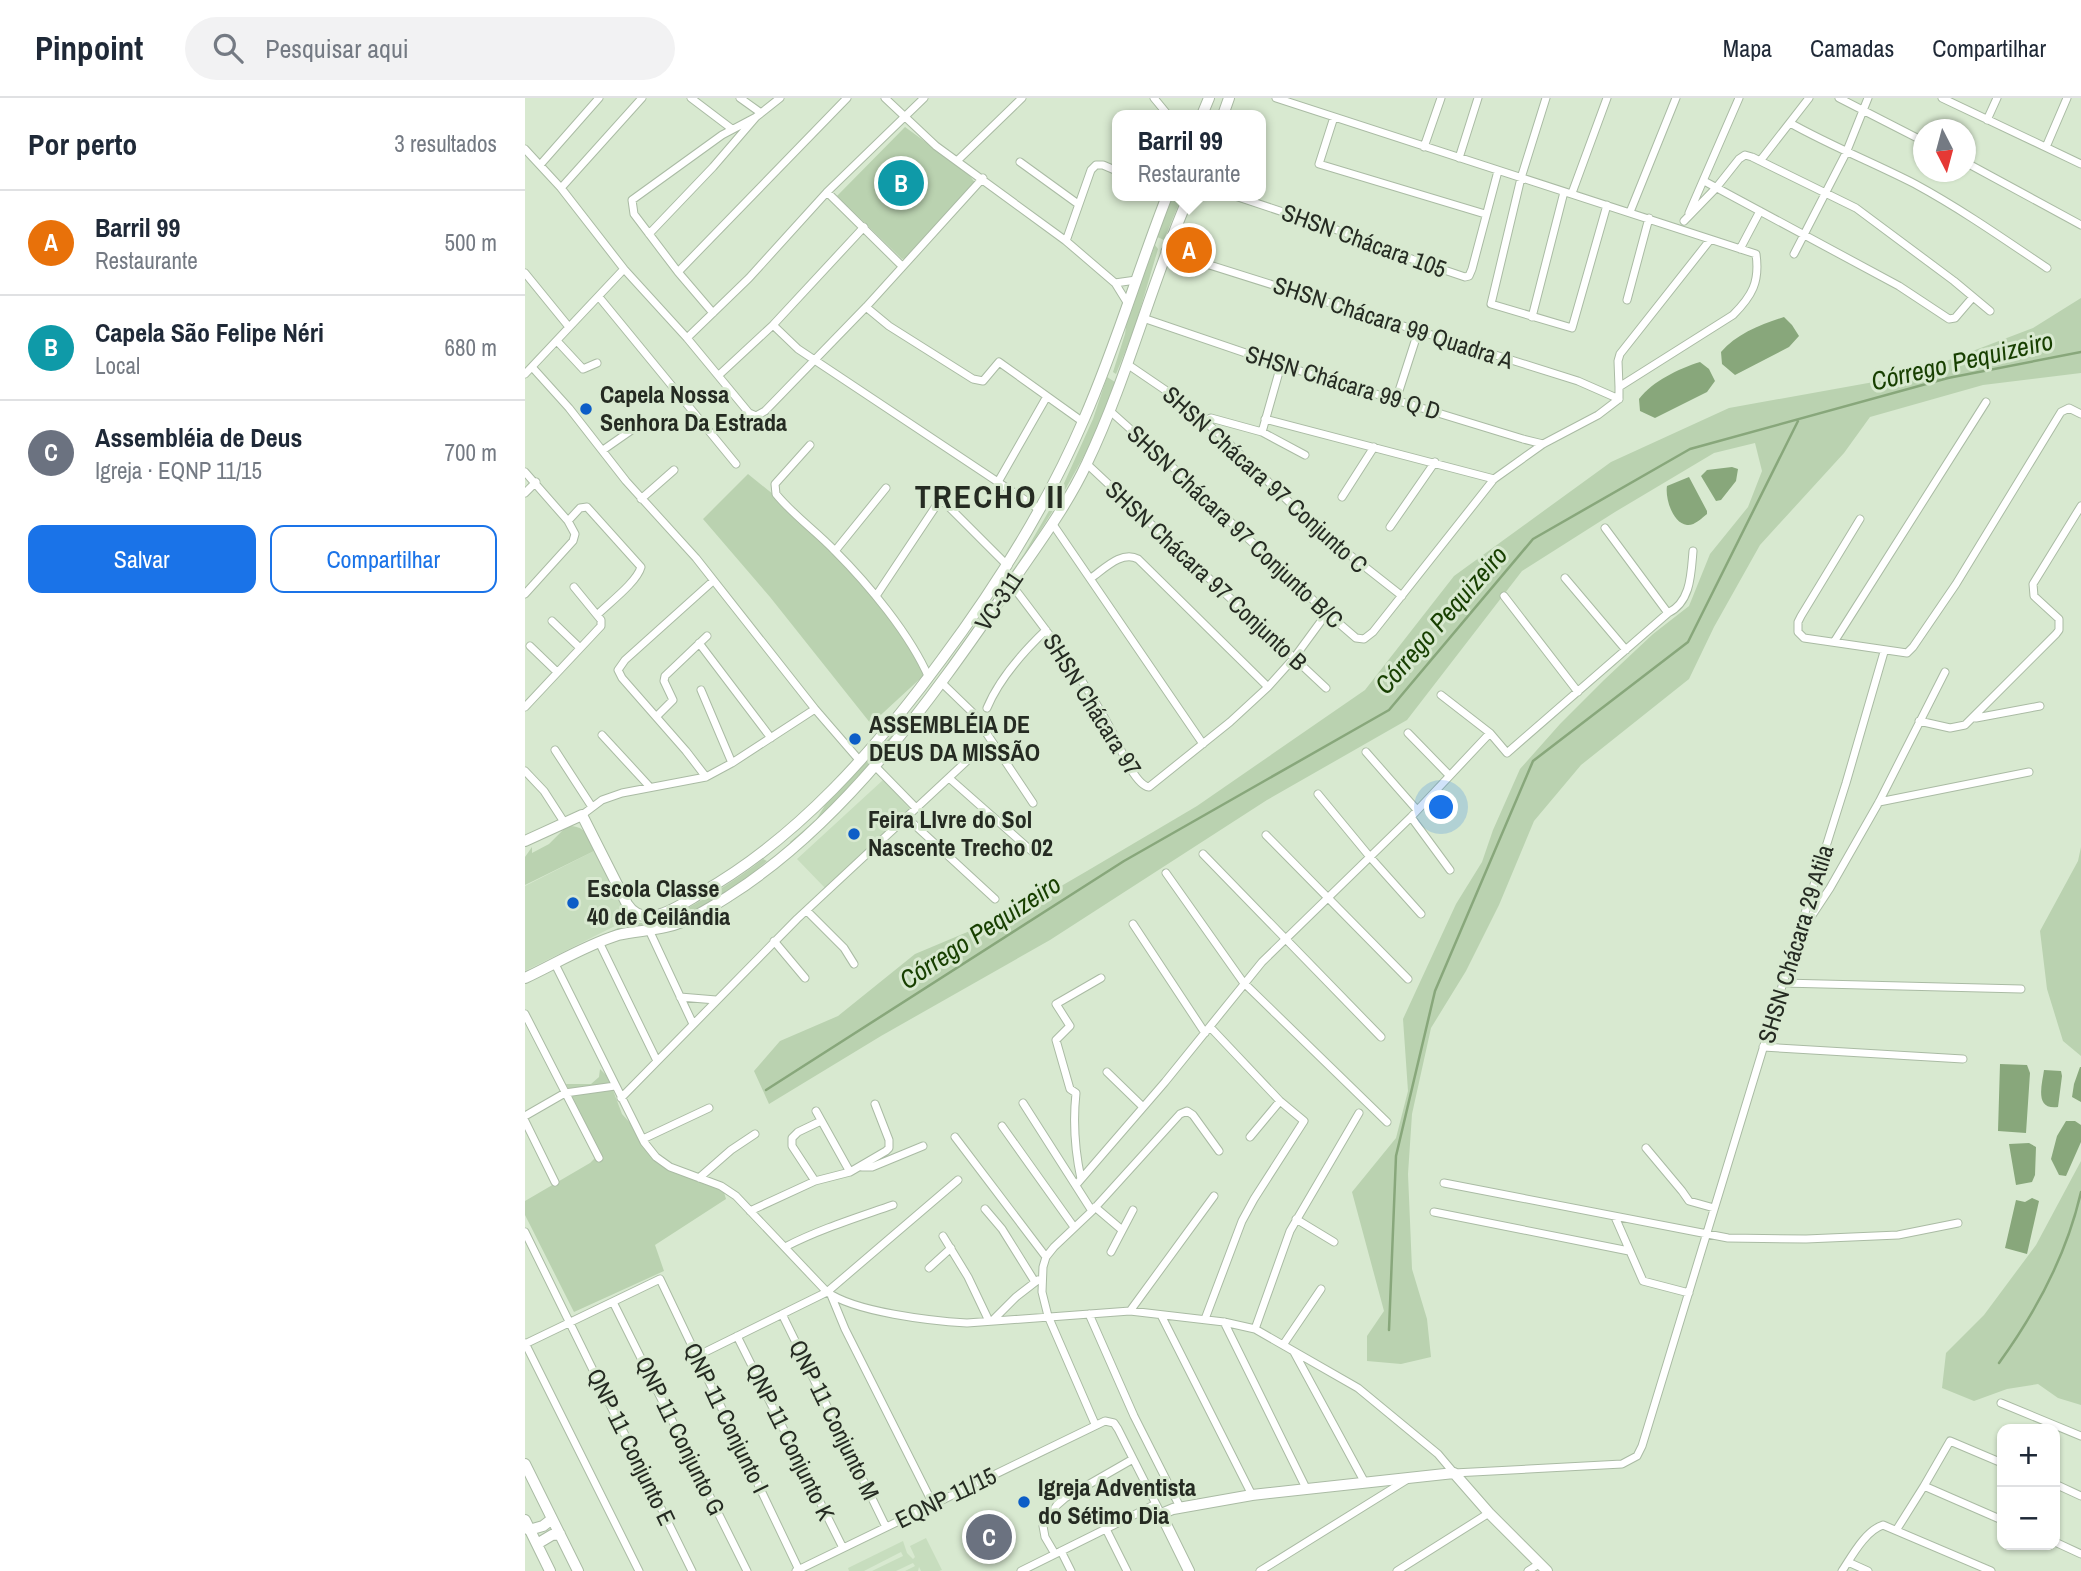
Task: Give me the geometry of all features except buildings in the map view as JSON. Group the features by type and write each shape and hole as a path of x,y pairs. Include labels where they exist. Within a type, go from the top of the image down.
{"main road":[{"path":"525,841 582,815 631,910 647,918 656,916 709,888 764,849 821,800 860,761 939,664 1008,566 1039,510 1083,422 1108,363 1163,201"},
{"path":"1165,251 1187,201"},
{"path":"1148,245 1156,239 1161,242 1165,251"},
{"name":"VC-311","path":"525,978 599,942 632,932 668,927 729,896 774,863 827,817 874,765 942,683 1052,523 1087,464 1125,369 1165,251"},
{"path":"1108,363 1111,375 1117,377 1125,369"},
{"path":"782,835 791,849"},
{"path":"764,849 774,863"},
{"path":"525,1464 578,1571"},
{"path":"1189,1571 1159,1509 1306,1488 1454,1473 1543,1567"},
{"path":"527,1525 543,1526 552,1519"},
{"path":"527,1525 550,1571"},
{"path":"537,1544 546,1537 560,1534"}],"street":[{"path":"540,165 599,98"},
{"path":"561,188 642,98"},
{"path":"691,98 732,129"},
{"path":"740,98 758,115"},
{"path":"713,313 649,233 632,209 632,200 780,98"},
{"path":"678,272 847,98"},
{"path":"885,98 936,146 1066,241 1115,283 1127,308"},
{"path":"687,338 827,192 923,98"},
{"path":"958,160 1022,98"},
{"path":"1276,98 1756,254 1758,267 1755,284 1748,300 1733,315 1619,387"},
{"path":"1424,147 1441,98"},
{"path":"1459,158 1478,98"},
{"path":"1546,98 1521,178 1491,304 1572,328 1607,205"},
{"path":"1532,317 1568,192 1607,98"},
{"path":"1630,212 1676,98"},
{"path":"1680,229 1704,181 1739,98"},
{"path":"1760,161 1809,98"},
{"path":"1839,98 1913,136"},
{"path":"1794,254 1846,153 1868,98"},
{"path":"1942,98 2081,164"},
{"path":"1987,120 1997,98"},
{"path":"2046,147 2067,98"},
{"path":"649,233 713,167 758,115"},
{"path":"1334,117 1319,164 1485,214"},
{"path":"1790,122 1846,153 1915,184 2047,268"},
{"path":"525,149 561,188 624,269 687,338 749,413 756,416 765,411 866,307 983,178"},
{"path":"1684,221 1742,156 1752,157 1864,214 1990,311"},
{"path":"1020,162 1078,204"},
{"path":"1066,241 1087,178 1096,165 1112,169"},
{"path":"1976,168 2081,225"},
{"name":"SHSN Chácara 105","path":"1250,201 1465,277 1469,276 1472,269 1498,171"},
{"path":"1704,181 1899,286 1949,319 1955,318 1973,297"},
{"path":"827,192 902,266"},
{"path":"1740,249 1761,211"},
{"path":"1627,300 1649,218"},
{"path":"719,375 773,325 864,227"},
{"path":"1402,596 1476,499 1495,479 1543,444 1598,415 1619,399 1618,361 1621,354 1710,240"},
{"name":"SHSN Chácara 99 Quadra A","path":"1165,251 1579,381 1619,399"},
{"path":"525,374 624,269"},
{"path":"525,273 569,327"},
{"path":"1115,283 1136,280"},
{"path":"599,297 736,464"},
{"path":"866,307 889,326 974,379 983,381 999,362 1083,422"},
{"name":"SHSN Chácara 99 Q D","path":"1143,318 1281,365 1543,444"},
{"path":"773,325 788,341 1039,510"},
{"path":"1396,400 1419,332"},
{"path":"557,341 583,369 597,363"},
{"path":"1262,432 1281,365"},
{"path":"532,367 641,499 683,543 815,709 860,761"},
{"name":"SHSN Chácara 97 Conjunto C","path":"1125,369 1174,396 1250,462 1318,530 1402,596"},
{"path":"998,482 1046,398"},
{"path":"1834,642 1986,401"},
{"path":"1860,519 1798,622 1798,632 1804,638 1884,652 1907,653 1956,584 2061,412 2067,408 2079,413"},
{"name":"SHSN Chácara 97 Conjunto B/C","path":"1109,410 1356,638 1364,639 1373,632 1402,596"},
{"path":"1204,421 1211,418 1262,432 1305,455"},
{"path":"1265,419 1495,479"},
{"path":"603,450 636,427"},
{"path":"810,445 775,484 775,492 876,596 921,660 929,678"},
{"path":"1342,497 1374,447"},
{"path":"1390,527 1435,462"},
{"name":"SHSN Chácara 97 Conjunto B","path":"1087,464 1326,688"},
{"path":"641,499 674,470"},
{"path":"525,472 575,530 573,541 525,594"},
{"path":"525,493 535,482"},
{"path":"835,551 886,488"},
{"path":"876,596 938,503 943,500 1008,566"},
{"path":"1919,721 1958,728 1973,719 2059,630 2057,616 2034,596 2032,591 2035,578 2081,506"},
{"path":"568,521 580,508 587,507 641,567 641,571 599,617"},
{"path":"1052,523 1203,744"},
{"path":"1605,528 1668,613"},
{"path":"1441,695 1490,733 1507,753 1683,601 1688,591 1693,551"},
{"path":"1091,578 1122,557 1130,555 1138,559 1268,687"},
{"path":"1565,578 1626,650"},
{"path":"706,777 657,716 622,678 618,668 713,581"},
{"name":"SHSN Chácara 97","path":"1010,584 1072,663 1143,786 1152,786 1268,687 1294,658 1327,612"},
{"path":"526,705 601,626 599,617 574,587"},
{"path":"1504,596 1578,692"},
{"path":"552,621 580,648"},
{"path":"986,708 993,693 1012,667 1046,630"},
{"path":"657,716 673,700 664,681 665,676 707,636"},
{"path":"699,643 771,738"},
{"path":"530,646 557,673"},
{"name":"SHSN Chácara 29 Atila","path":"1454,1473 1622,1464 1637,1456 1843,793 1884,652"},
{"path":"921,660 939,664"},
{"path":"1797,938 1830,888 1879,802 1945,671"},
{"path":"942,683 973,713 1033,803"},
{"path":"701,690 732,764"},
{"path":"1973,719 2040,706"},
{"path":"582,815 592,807 622,793 706,777 732,764 815,709"},
{"path":"1408,733 1449,775"},
{"path":"1079,1182 1207,1030 1243,982 1411,817 1490,733"},
{"path":"602,735 649,786"},
{"path":"555,750 592,807"},
{"path":"1366,752 1417,810"},
{"path":"621,1098 774,941 970,758"},
{"path":"874,765 916,808"},
{"path":"525,771 544,791 564,822"},
{"path":"1879,802 2029,772"},
{"path":"949,778 1035,854"},
{"path":"1318,794 1421,914"},
{"path":"906,817 995,899"},
{"path":"1411,817 1450,870"},
{"path":"1266,835 1408,979"},
{"path":"1203,854 1381,1037"},
{"path":"1166,873 1243,982 1387,1122"},
{"path":"807,911 844,948 855,964"},
{"path":"1133,924 1207,1030 1304,1121 1243,1221 1205,1319"},
{"path":"649,930 693,1024"},
{"path":"774,941 805,978"},
{"path":"599,942 657,1061"},
{"path":"555,964 621,1098 656,1157 670,1167 721,1185 736,1196 829,1294 933,1504"},
{"path":"1079,1182 1074,1109 1076,1093 1070,1089 1056,1040 1070,1026 1056,1003 1101,978"},
{"path":"1783,983 2021,989"},
{"path":"680,997 716,1000"},
{"path":"525,1014 599,1158"},
{"path":"1763,1047 1962,1059"},
{"path":"1107,1072 1143,1107"},
{"path":"555,1182 525,1119 565,1093 615,1086"},
{"path":"1251,1138 1280,1101"},
{"path":"1023,1103 1079,1182 1093,1209 1122,1230"},
{"path":"750,1211 814,1181 850,1172 886,1151 889,1148 889,1140 875,1104"},
{"path":"643,1139 709,1108"},
{"path":"816,1111 850,1172"},
{"path":"990,1321 1038,1280 1046,1257 1184,1112 1193,1115 1219,1151"},
{"path":"1255,1329 1296,1219 1359,1113"},
{"path":"814,1181 792,1146 792,1138 798,1132 821,1121"},
{"path":"1002,1126 1074,1227"},
{"path":"699,1178 731,1150 755,1134"},
{"path":"955,1137 1046,1257"},
{"path":"861,1167 872,1167 923,1146"},
{"path":"1646,1148 1689,1202 1714,1208"},
{"path":"697,1356 829,1294 958,1180"},
{"path":"1444,1183 1706,1235 1776,1240 1853,1238 1898,1235 1958,1223"},
{"path":"1130,1311 1214,1196"},
{"path":"785,1247 839,1223 893,1205"},
{"path":"985,1209 1038,1280 1048,1316 1095,1424 1105,1421 1114,1423 1159,1509 1106,1529 1021,1571"},
{"path":"1111,1252 1133,1210"},
{"path":"1434,1212 1629,1251"},
{"path":"1615,1217 1643,1281 1689,1293"},
{"path":"1296,1219 1334,1242"},
{"name":"QNP 11 Conjunto E","path":"525,1232 692,1571"},
{"path":"943,1236 990,1321"},
{"path":"929,1268 951,1248"},
{"name":"QNP 11 Conjunto I","path":"613,1302 660,1279 797,1570"},
{"path":"1283,1345 1321,1289"},
{"path":"829,1294 855,1305 947,1322 1130,1311 1205,1319 1255,1329 1331,1371 1366,1394 1438,1454 1454,1473"},
{"path":"613,1302 525,1343 639,1571"},
{"name":"QNP 11 Conjunto G","path":"613,1302 747,1571"},
{"name":"QNP 11 Conjunto M","path":"782,1314 886,1527"},
{"path":"1089,1314 1134,1416 1180,1507"},
{"path":"1161,1315 1252,1495"},
{"path":"1224,1322 1306,1488"},
{"name":"QNP 11 Conjunto K","path":"737,1336 843,1548"},
{"path":"1294,1352 1364,1481"},
{"path":"2001,1404 2081,1436"},
{"name":"EQNP 11/15","path":"797,1570 1095,1424"},
{"path":"1896,1529 1950,1441 1997,1461"},
{"path":"1071,1571 1045,1537 1043,1526 1065,1498 1133,1459"},
{"path":"1260,1571 1414,1475"},
{"path":"1924,1486 1997,1518"},
{"path":"2060,1486 2081,1496"},
{"path":"1397,1571 1489,1513"},
{"path":"1842,1571 1875,1528 1886,1525 1991,1571"},
{"path":"1106,1529 1127,1571"},
{"path":"2060,1544 2081,1554"},
{"path":"1848,1562 1868,1571"},
{"path":"1528,1571 1543,1567"}],"shaded area":[{"path":"905,127 967,172 976,184 908,258 902,259 837,196"},
{"path":"1170,201 1180,201 1164,240 1155,236"},
{"path":"1155,245 1158,249 1134,330 1116,374 1113,372 1127,320"},
{"path":"2081,298 2081,373 1983,385 1870,417 1844,453 1760,545 1714,627 1689,679 1581,765 1534,821 1499,905 1466,971 1431,1028 1412,1114 1408,1174 1412,1269 1427,1319 1431,1357 1401,1364 1367,1361 1367,1336 1384,1311 1352,1192 1396,1138 1408,1091 1403,1019 1456,904 1482,862 1520,769 1604,680 1653,634 1689,606 1710,554 1748,507 1762,471 1755,443 1714,453 1522,571 1407,720 1267,800 1050,940 881,1036 769,1104 754,1071 780,1041 838,1016 915,954 1020,910 1197,806 1365,690 1454,576 1611,462 1729,408 1907,376 2033,328"},
{"path":"1784,317 1799,336 1789,347 1735,375 1722,364 1721,352 1734,340 1758,326"},
{"path":"1700,362 1709,369 1715,381 1707,392 1655,418 1640,411 1639,399 1651,387 1675,372"},
{"path":"1107,377 1115,382 1095,436 1011,578 911,719 847,788 836,804 791,844 790,842 816,820 827,802 895,732 931,689 1024,554 1061,490 1093,419"},
{"path":"1732,467 1738,469 1736,481 1721,500 1716,501 1701,476 1707,470"},
{"path":"748,474 779,499 876,596 921,660 923,676 871,724 770,597 703,519"},
{"path":"1689,477 1707,514 1695,523 1687,525 1677,520 1674,515 1668,503 1667,486"},
{"name":"Feira LIvre do Sol Nascente Trecho 02","path":"883,780 910,809 825,888 797,859"},
{"path":"570,826 584,831 594,851 525,885 525,857 532,847 532,853 549,844"},
{"path":"2081,847 2081,1056 2063,1041 2047,989 2040,931 2078,861"},
{"name":"Escola Classe 40 de Ceilândia","path":"596,850 629,919 525,971 525,886"},
{"path":"763,859 767,861 735,888 683,920 604,935 634,920 637,923 652,922 679,913 726,886"},
{"path":"2000,1064 2027,1065 2030,1073 2026,1133 1998,1131"},
{"path":"2081,1067 2081,1102 2072,1097"},
{"path":"600,1069 608,1077 622,1114 665,1162 722,1186 726,1199 655,1245 664,1271 574,1312 525,1215 525,1201 590,1163 600,1153 566,1084 591,1084 599,1077"},
{"path":"2044,1070 2061,1071 2058,1107 2050,1107 2042,1101"},
{"path":"2066,1121 2075,1121 2081,1125 2081,1142 2066,1176 2059,1175 2051,1159 2057,1136"},
{"path":"2029,1143 2036,1147 2035,1175 2032,1182 2016,1185 2009,1144"},
{"path":"2081,1161 2081,1405 2058,1398 2038,1384 2007,1389 1974,1401 1942,1388 1946,1353 1984,1315 2036,1245"},
{"path":"2032,1198 2039,1201 2027,1254 2005,1248 2016,1200 2025,1202"},
{"path":"926,1538 942,1570 921,1571 919,1567 918,1571 905,1571 915,1566 913,1563 896,1571 872,1571 903,1556 901,1552 864,1571 849,1571 848,1568 903,1541 907,1553 913,1559 915,1557 910,1546"}],"waterway":[{"name":"Córrego Pequizeiro","path":"766,1090 1124,861 1389,710 1533,539 1690,449 1948,378 2081,352"},
{"path":"1389,1330 1396,1156 1435,991 1533,761 1688,642 1798,421"},
{"path":"1999,1363 2049,1281 2075,1215 2081,1192"}],"place":[{"name":"Capela São Felipe Néri","path":"901,183"},
{"name":"Barril 99","path":"1189,250"},
{"name":"Capela Nossa Senhora Da Estrada","path":"586,409"},
{"name":"ASSEMBLÉIA DE DEUS DA MISSÃO","path":"855,739"},
{"name":"Feira LIvre do Sol Nascente Trecho 02","path":"854,834"},
{"name":"Escola Classe 40 de Ceilândia","path":"573,903"},
{"name":"Igreja Adventista do Sétimo Dia","path":"1024,1502"},
{"name":"Assembléia de Deus","path":"989,1537"}],"district":[{"name":"TRECHO II","path":"990,497"}]}
